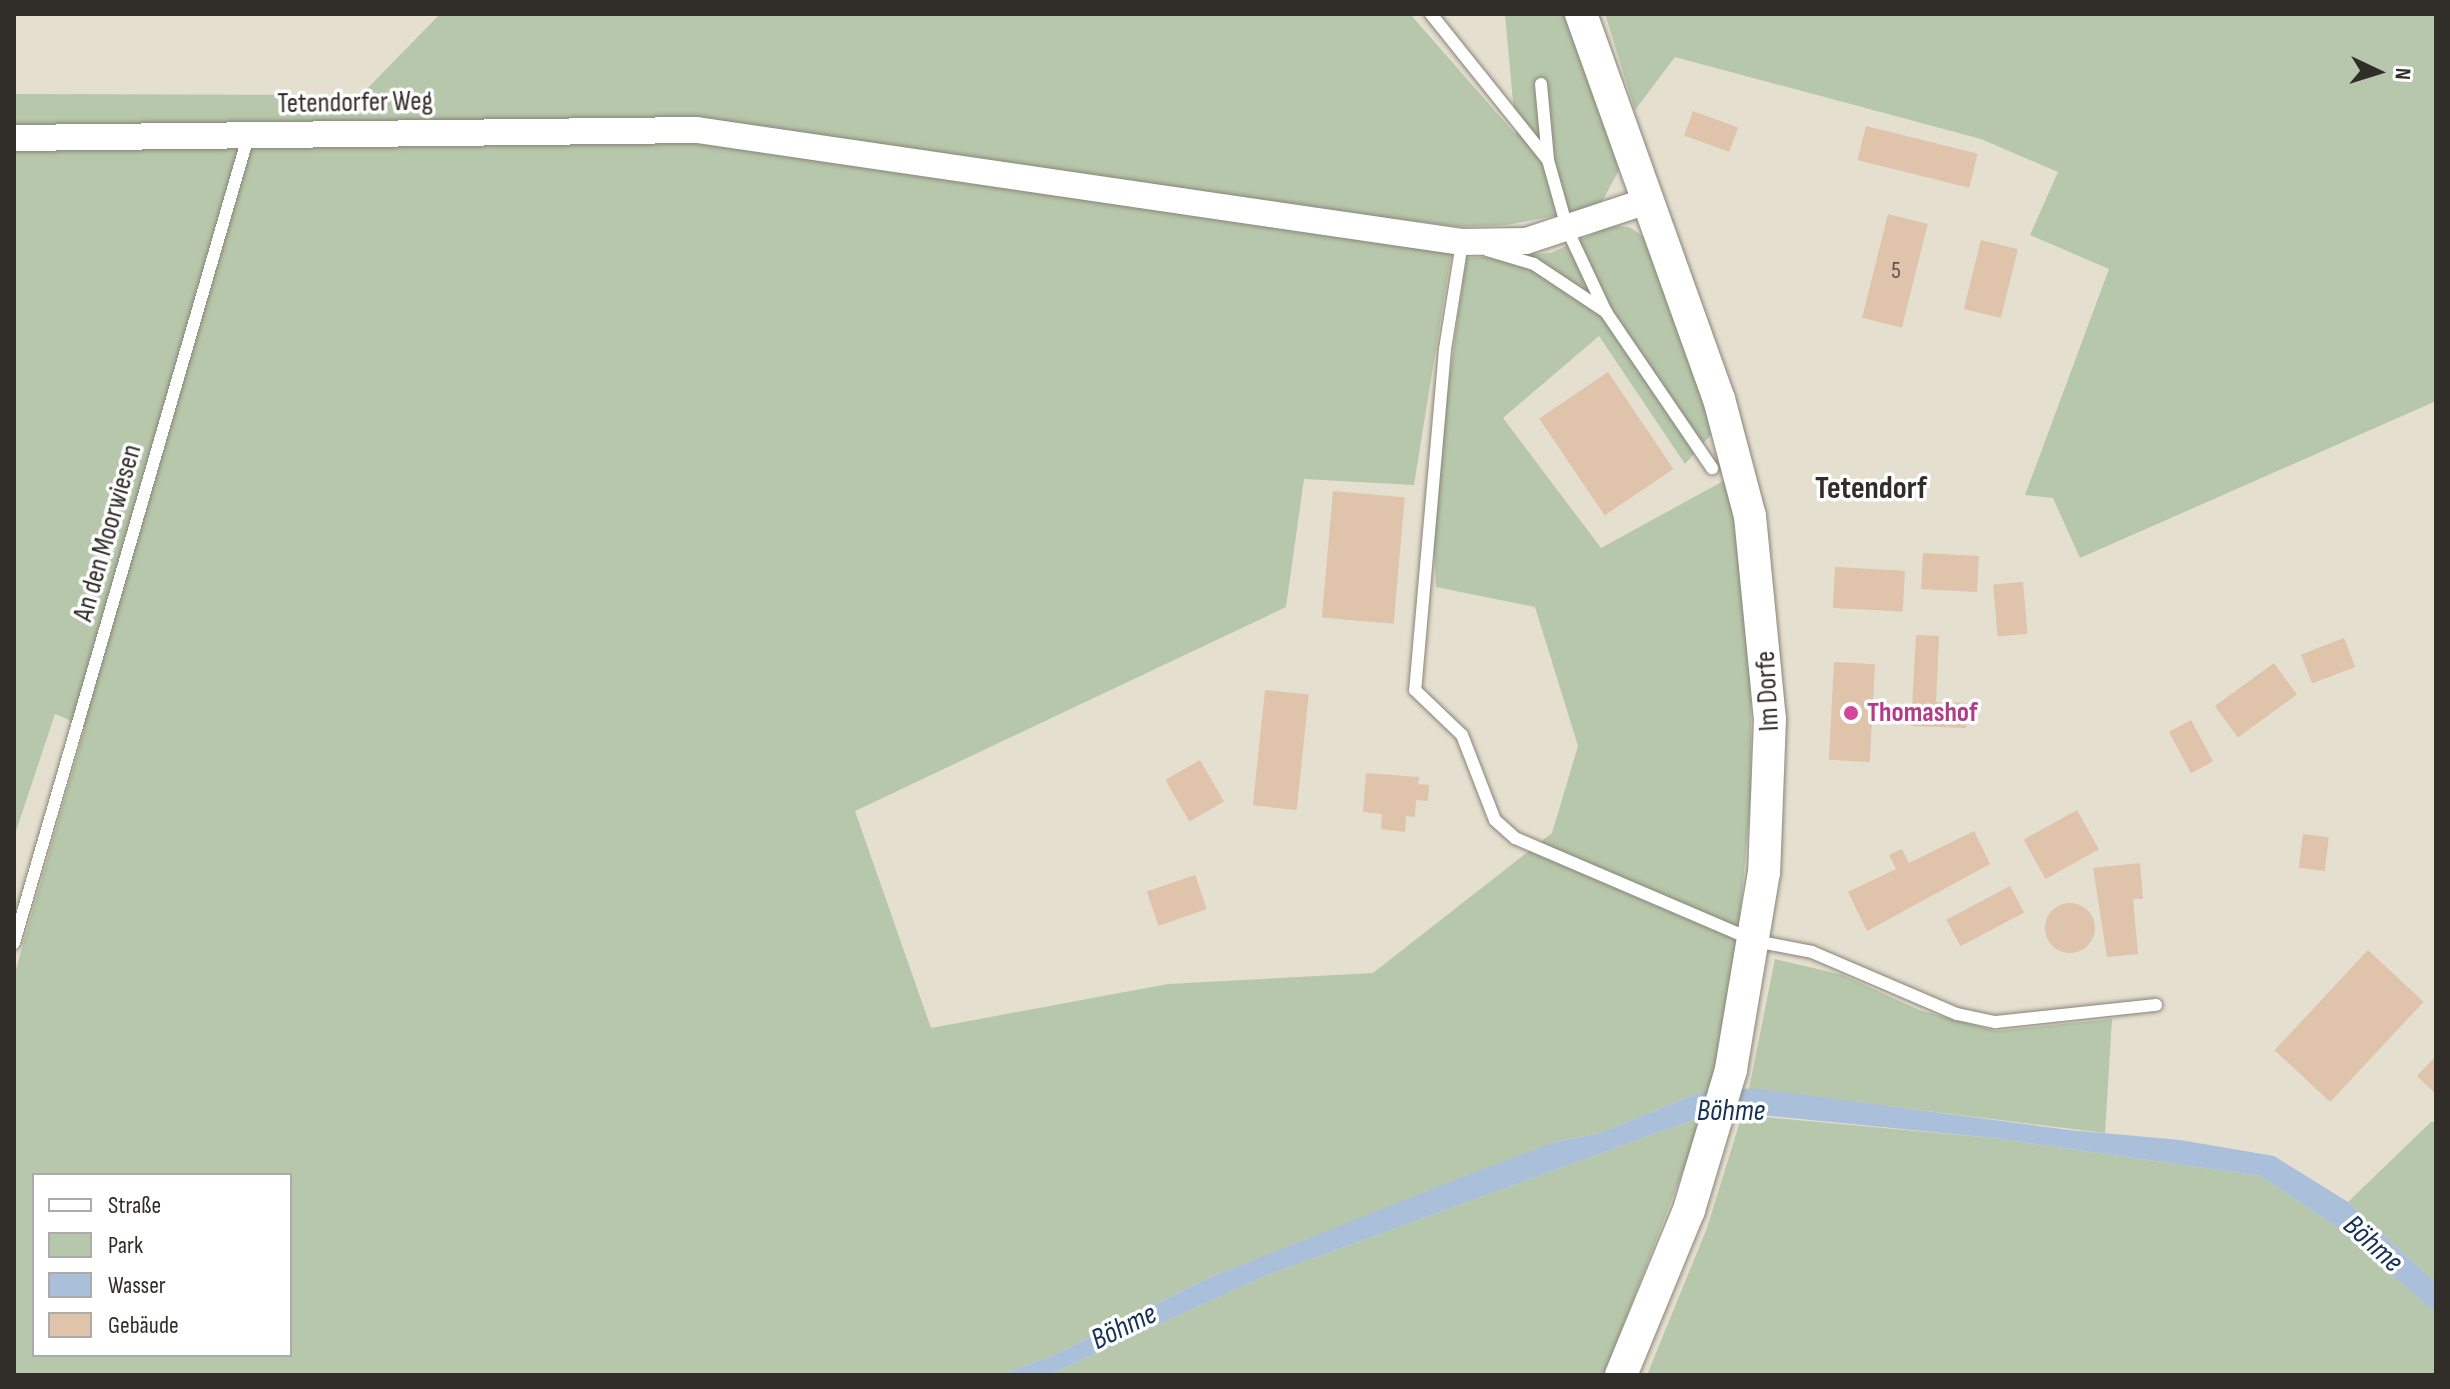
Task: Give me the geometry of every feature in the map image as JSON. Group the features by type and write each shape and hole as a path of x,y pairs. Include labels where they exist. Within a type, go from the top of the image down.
{"street":[{"name":"Im Dorfe","path":"1581,14 1719,399 1750,516 1770,719 1770,796 1755,941 1731,1070 1689,1210 1621,1375"},
{"name":"Tetendorfer Weg","path":"14,138 697,130 1461,242 1526,241 1568,231 1650,200"}],"lane":[{"path":"1431,14 1548,160"},
{"path":"1541,84 1548,160 1568,231 1606,312 1712,468"},
{"name":"An den Moorwiesen","path":"14,943 248,137"},
{"path":"1606,312 1534,264 1461,242 1445,349 1415,690 1462,735 1483,798 1495,820 1515,838 1755,941 1812,952 1922,1001 1996,1022 2068,1019 2156,1005"}],"green space":[{"path":"440,14 1410,14 1516,135 1505,14 1568,14 1619,170 1599,207 1507,225 1459,227 1287,205 1452,249 1414,485 1304,479 1286,607 855,811 931,1028 1168,984 1373,973 1552,833 1578,746 1535,607 1436,587 1432,505 1466,258 1551,253 1610,226 1629,227 1649,240 1717,428 1685,464 1599,336 1503,418 1601,548 1727,479 1751,630 1751,796 1739,926 1711,1088 1597,1134 1558,1141 1208,1278 1052,1356 1001,1375 14,1375 14,976 85,727 55,714 14,837 14,94 361,95"},
{"path":"1605,14 2436,14 2436,401 2080,558 2053,498 2025,495 2109,269 2030,235 2058,172 1981,139 1675,57 1635,110"},
{"path":"1775,959 1843,975 1919,1010 1996,1031 2112,1019 2105,1133 1749,1089"},
{"path":"1742,1115 1993,1138 2261,1176 2339,1229 2436,1313 2436,1375 1647,1375 1707,1228"},
{"path":"1704,1116 1604,1375 1049,1375 1265,1276"},
{"path":"2432,1121 2436,1124 2436,1283 2348,1202"}],"water":[{"name":"Böhme","path":"1711,1088 1759,1089 2069,1130 2180,1140 2274,1156 2348,1202 2436,1283 2436,1313 2339,1229 2261,1176 1993,1138 1759,1115 1704,1116 1265,1276 1049,1375 1001,1375 1052,1356 1208,1278 1475,1172 1558,1141 1597,1134"}],"building":[{"path":"1693,111 1738,127 1729,152 1684,135"},
{"path":"1866,126 1978,154 1969,188 1858,160"},
{"path":"1888,214 1928,224 1902,328 1862,318"},
{"path":"1981,240 2018,249 2001,318 1964,309"},
{"path":"1608,372 1673,469 1605,515 1539,418"},
{"path":"1333,491 1405,497 1394,624 1322,618"},
{"path":"1923,553 1979,556 1977,592 1921,589"},
{"path":"1835,567 1905,571 1903,612 1833,608"},
{"path":"2023,582 2028,634 1998,636 1993,585"},
{"path":"1916,635 1939,636 1936,702 1967,703 1966,728 1911,726"},
{"path":"2344,638 2355,667 2312,683 2301,654"},
{"path":"1834,662 1875,664 1870,762 1829,760"},
{"path":"2274,663 2297,695 2238,737 2215,706"},
{"path":"1265,690 1309,695 1297,810 1253,805"},
{"path":"2191,720 2213,761 2191,773 2169,732"},
{"path":"1200,760 1224,802 1189,822 1165,780"},
{"path":"1366,773 1419,777 1418,784 1429,785 1428,801 1416,800 1415,817 1406,816 1405,832 1381,829 1382,814 1363,812"},
{"path":"2077,810 2099,849 2045,879 2024,840"},
{"path":"1974,831 1990,864 1867,931 1848,892 1896,869 1889,855 1902,849 1909,863"},
{"path":"2303,834 2329,837 2325,871 2299,868"},
{"path":"2140,863 2143,899 2133,899 2138,954 2107,957 2093,868"},
{"path":"1195,875 1207,909 1158,926 1147,892"},
{"path":"2010,886 2024,912 1961,946 1946,920"},
{"path":"2070,903 2088,910 2095,928 2088,946 2070,953 2052,946 2045,928 2052,910"},
{"path":"2368,950 2424,1002 2330,1102 2275,1050"},
{"path":"2436,1056 2436,1094 2417,1076"}],"place":[{"name":"Thomashof","path":"1851,713"}],"district":[{"name":"Tetendorf","path":"1871,489"}]}
